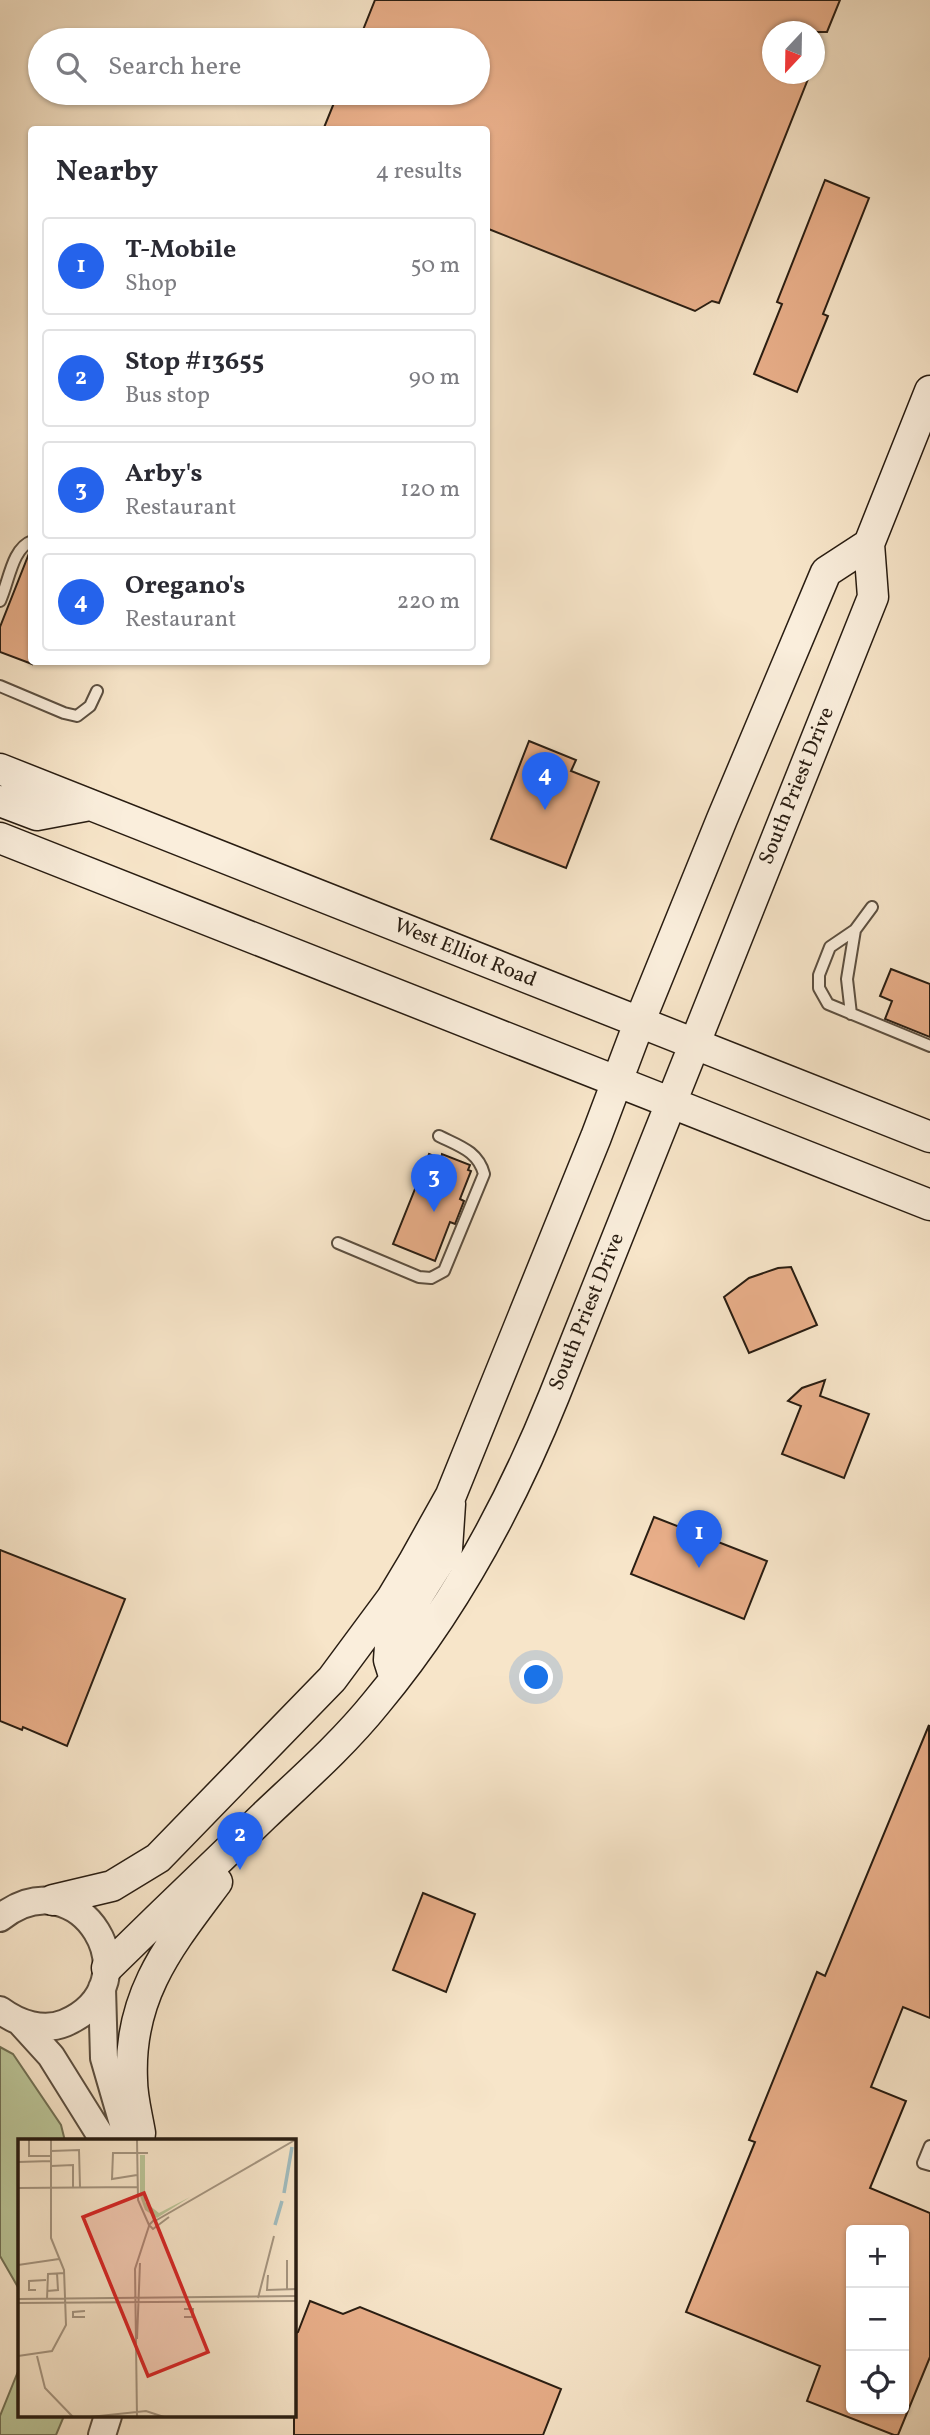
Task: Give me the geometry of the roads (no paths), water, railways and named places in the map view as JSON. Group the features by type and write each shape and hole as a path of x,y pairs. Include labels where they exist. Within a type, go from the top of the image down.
{"main road":[{"name":"South Priest Drive","path":"105,1978 375,1705 421,1644 470,1565 518,1478 547,1413 873,597 869,544 930,391"},
{"path":"53,1900 112,1886 158,1858 332,1679 392,1598 450,1495 618,1082 639,1023 826,572 869,544"},
{"name":"West Elliot Road","path":"0,769 930,1137"},
{"path":"0,801 37,816 90,805"},
{"path":"0,838 930,1205"},
{"path":"395,1679 389,1660 390,1646 403,1619 447,1549 450,1495"},
{"path":"139,2139 132,2080 136,2026 145,1993 164,1953 267,1814"}],"street":[{"path":"0,1917 12,1908 31,1901 53,1900 79,1911 98,1931 106,1949 104,2058 125,2139"},
{"path":"5,2014 40,2027 59,2025 78,2017 92,2005 105,1978"},
{"path":"5,2014 51,2056 103,2139"},
{"path":"102,2435 107,2418"}],"lane":[{"path":"0,601 16,553 22,545 28,543"},
{"path":"0,686 77,716 90,706 97,691"},
{"path":"872,907 855,930 830,947 818,975 819,988 828,1004 930,1046"},
{"path":"851,1014 847,979 855,930"},
{"path":"338,1243 419,1277 431,1278 444,1271 484,1174 481,1163 474,1155 439,1136"},
{"path":"930,2146 923,2162 930,2165"}],"place":[{"name":"Oregano's","path":"545,810"},
{"name":"Arby's","path":"434,1212"},
{"name":"T-Mobile","path":"699,1568"},
{"name":"Stop #13655","path":"240,1870"}]}
